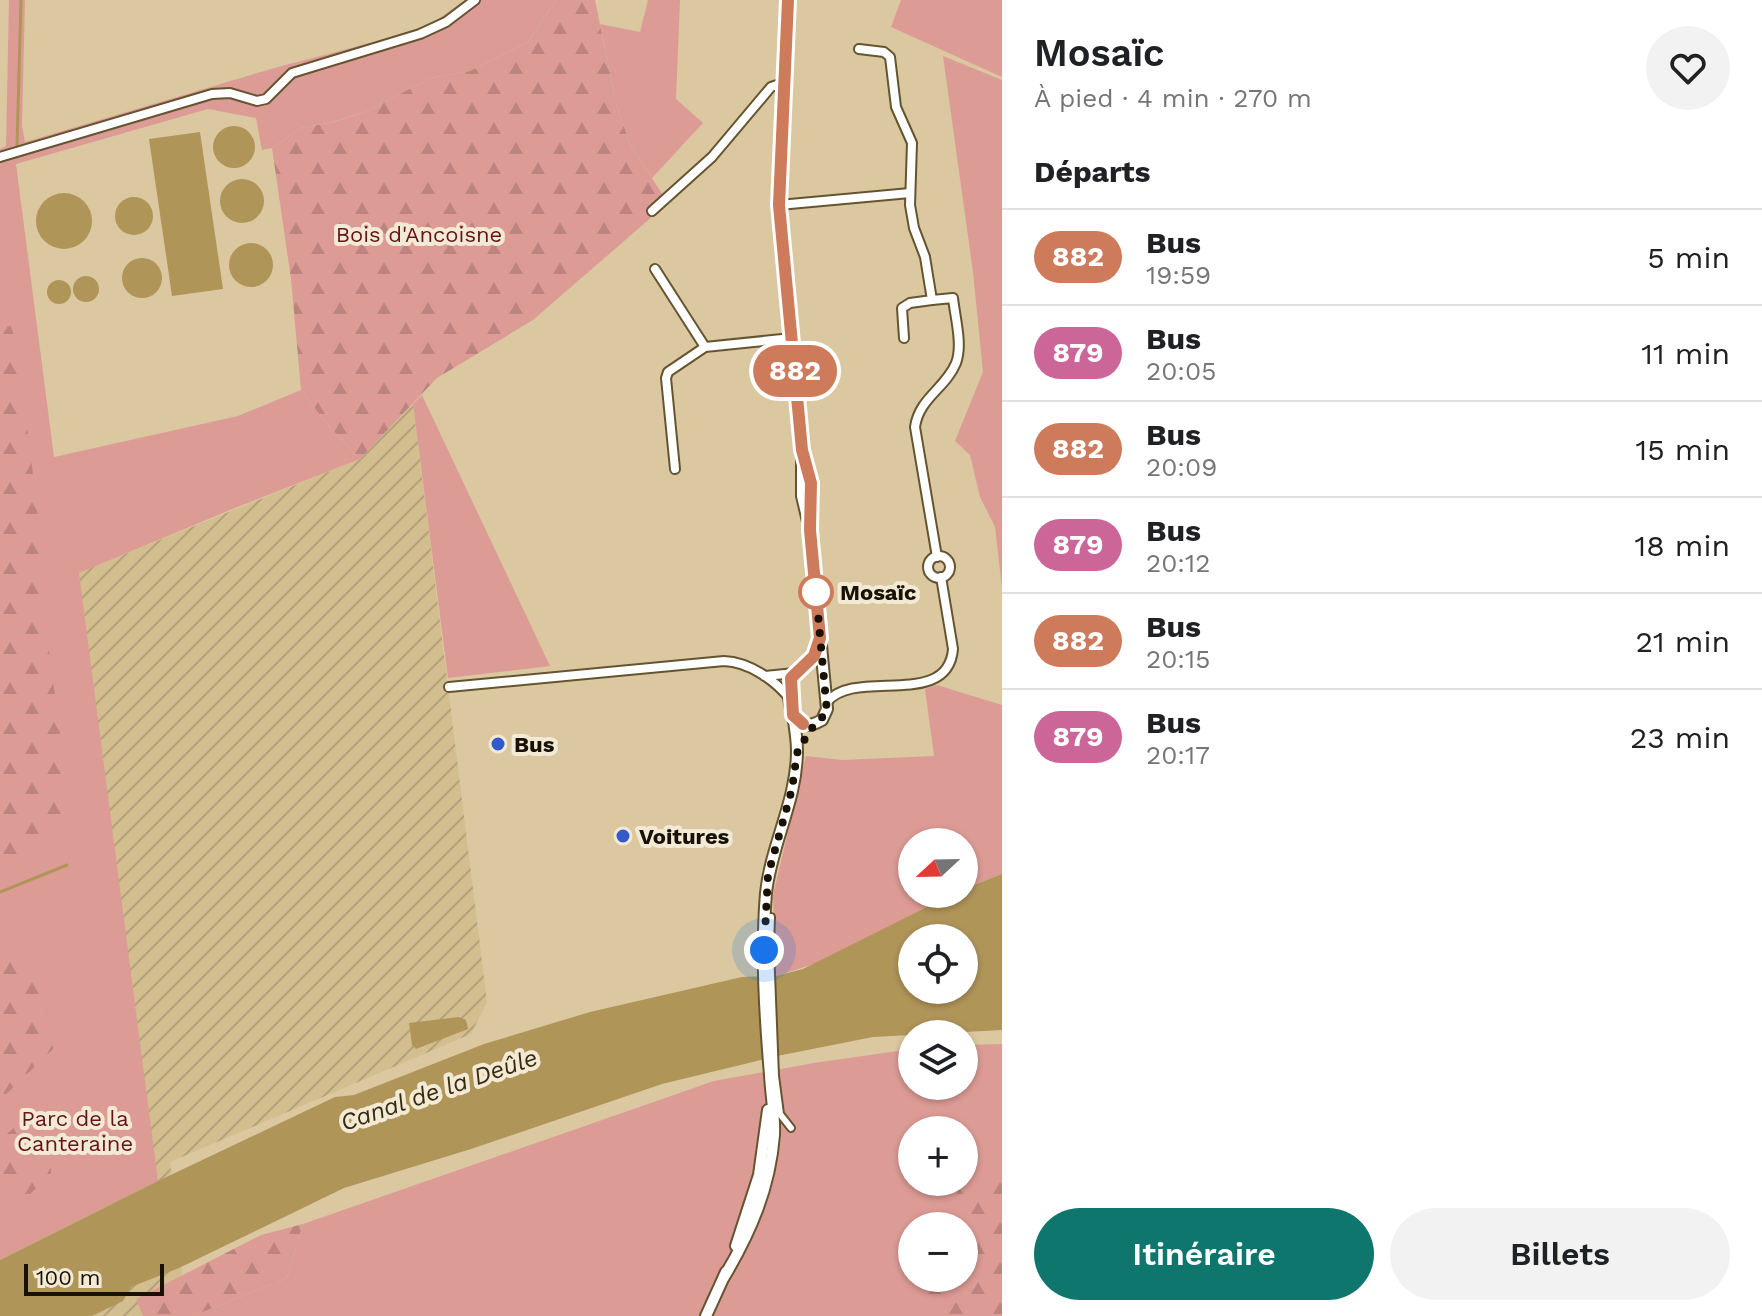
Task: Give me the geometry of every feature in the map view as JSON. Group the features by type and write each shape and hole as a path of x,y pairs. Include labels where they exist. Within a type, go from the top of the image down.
{"street":[{"path":"0,157 218,93 230,93 257,101 266,99 292,73 420,34 446,22 475,0"},
{"path":"788,0 779,205 802,450 811,483 810,530 827,702 826,715 814,724 797,753"},
{"path":"859,49 884,52 890,57 896,107 912,143 912,221 925,257 932,300"},
{"path":"652,211 712,157 771,87 783,83"},
{"path":"779,205 910,193"},
{"path":"655,269 705,347"},
{"path":"904,338 902,308 910,303 953,298 958,349 955,366 921,405 915,422 937,557"},
{"path":"675,469 667,375 671,369 705,347 792,338"},
{"path":"937,557 946,558 949,564 948,573 941,577 933,575 929,569 931,561 937,557"},
{"path":"765,676 815,669 832,687 842,691 925,682 945,671 953,649 941,577"},
{"path":"706,1316 755,1220 767,1177 774,1126 767,949 768,875 792,789 797,753 790,681 816,652 820,638"},
{"path":"449,687 724,661 738,663 765,676 791,700"},
{"path":"827,702 842,691"},
{"path":"793,715 800,723 814,724"},
{"path":"767,949 771,917"},
{"path":"772,1076 780,1114 791,1128"}],"shaded area":[{"path":"413,404 487,1002 471,1034 170,1162 187,1316 0,1316 0,1271 157,1178 78,573 360,459"}],"green space":[{"name":"Parc de la Canteraine","path":"9,0 25,0 22,126 25,142 278,67 401,35 434,22 465,0 556,0 528,42 470,71 430,78 370,110 301,128 272,148 262,150 256,118 208,109 16,164 54,457 238,416 301,390 325,422 360,459 79,573 158,1181 0,1260 0,149 6,146"},
{"name":"Bois d'Ancoisne","path":"556,0 595,0 616,103 630,144 668,203 533,320 437,378 360,459 325,422 301,390 291,279 272,148 301,128 334,122 370,110 430,78 470,71 528,42"},
{"path":"648,0 680,0 676,99 703,123 652,178 630,144 616,103 600,24 640,32"},
{"path":"901,0 1002,0 1002,77 891,27"},
{"path":"943,56 1002,80 1002,588 995,527 980,497 970,455 955,441 983,372 973,272"},
{"path":"11,326 18,350 42,549 46,630 62,747 60,800 65,838 0,866 0,327"},
{"path":"422,395 550,666 448,678 413,404"},
{"path":"937,685 1002,705 1002,874 978,883 978,828 898,828 898,908 925,908 814,964 776,976 773,895 806,756 842,760 934,756 925,689"},
{"path":"0,955 29,967 37,978 43,990 53,1049 0,1100"},
{"path":"1002,1044 1002,1316 193,1316 287,1278 303,1224 714,1081 898,1051 898,1100 978,1100 978,1045"},
{"path":"17,1125 42,1127 51,1143 51,1174 25,1199 0,1203 0,1140"},
{"path":"978,1179 1002,1182 1002,1316 922,1316 929,1292 978,1292 978,1212 952,1212 956,1196 978,1196"},
{"path":"303,1224 287,1278 193,1316 143,1316 136,1299 261,1235"}],"water":[{"path":"234,126 249,132 255,147 249,162 234,168 219,162 213,147 219,132"},
{"path":"200,132 223,289 172,296 149,139"},
{"path":"242,179 258,185 264,201 258,217 242,223 226,217 220,201 226,185"},
{"path":"64,193 84,201 92,221 84,241 64,249 44,241 36,221 44,201"},
{"path":"134,197 147,203 153,216 147,229 134,235 121,229 115,216 121,203"},
{"path":"251,243 266,250 273,265 266,280 251,287 236,280 229,265 236,250"},
{"path":"142,258 156,264 162,278 156,292 142,298 128,292 122,278 128,264"},
{"path":"86,276 95,280 99,289 95,298 86,302 77,298 73,289 77,280"},
{"path":"59,280 67,284 71,292 67,300 59,304 51,300 47,292 51,284"},
{"name":"Canal de la Deûle","path":"1002,874 1002,1030 978,1031 978,1020 898,1020 898,1036 873,1037 777,1056 662,1084 471,1149 344,1188 179,1268 131,1287 123,1301 92,1316 0,1316 0,1260 335,1097 354,1095 484,1044 590,1012 742,977 776,976 803,969 925,908 978,908 978,883"},
{"path":"459,1017 466,1020 468,1029 416,1049 412,1045 409,1023"}],"waterway":[{"path":"17,146 21,0"},
{"path":"0,892 67,865"}],"bus line":[{"name":"882","path":"788,0 779,205 802,450 811,483 810,530 820,638 814,656 790,681 793,715 803,724"}],"place":[{"name":"Mosaïc","path":"816,592"},
{"name":"Bus","path":"498,744"},
{"name":"Voitures","path":"623,836"}],"route":[{"path":"764,950 768,875 792,789 797,753 814,724 822,720 827,712 816,592"}]}
